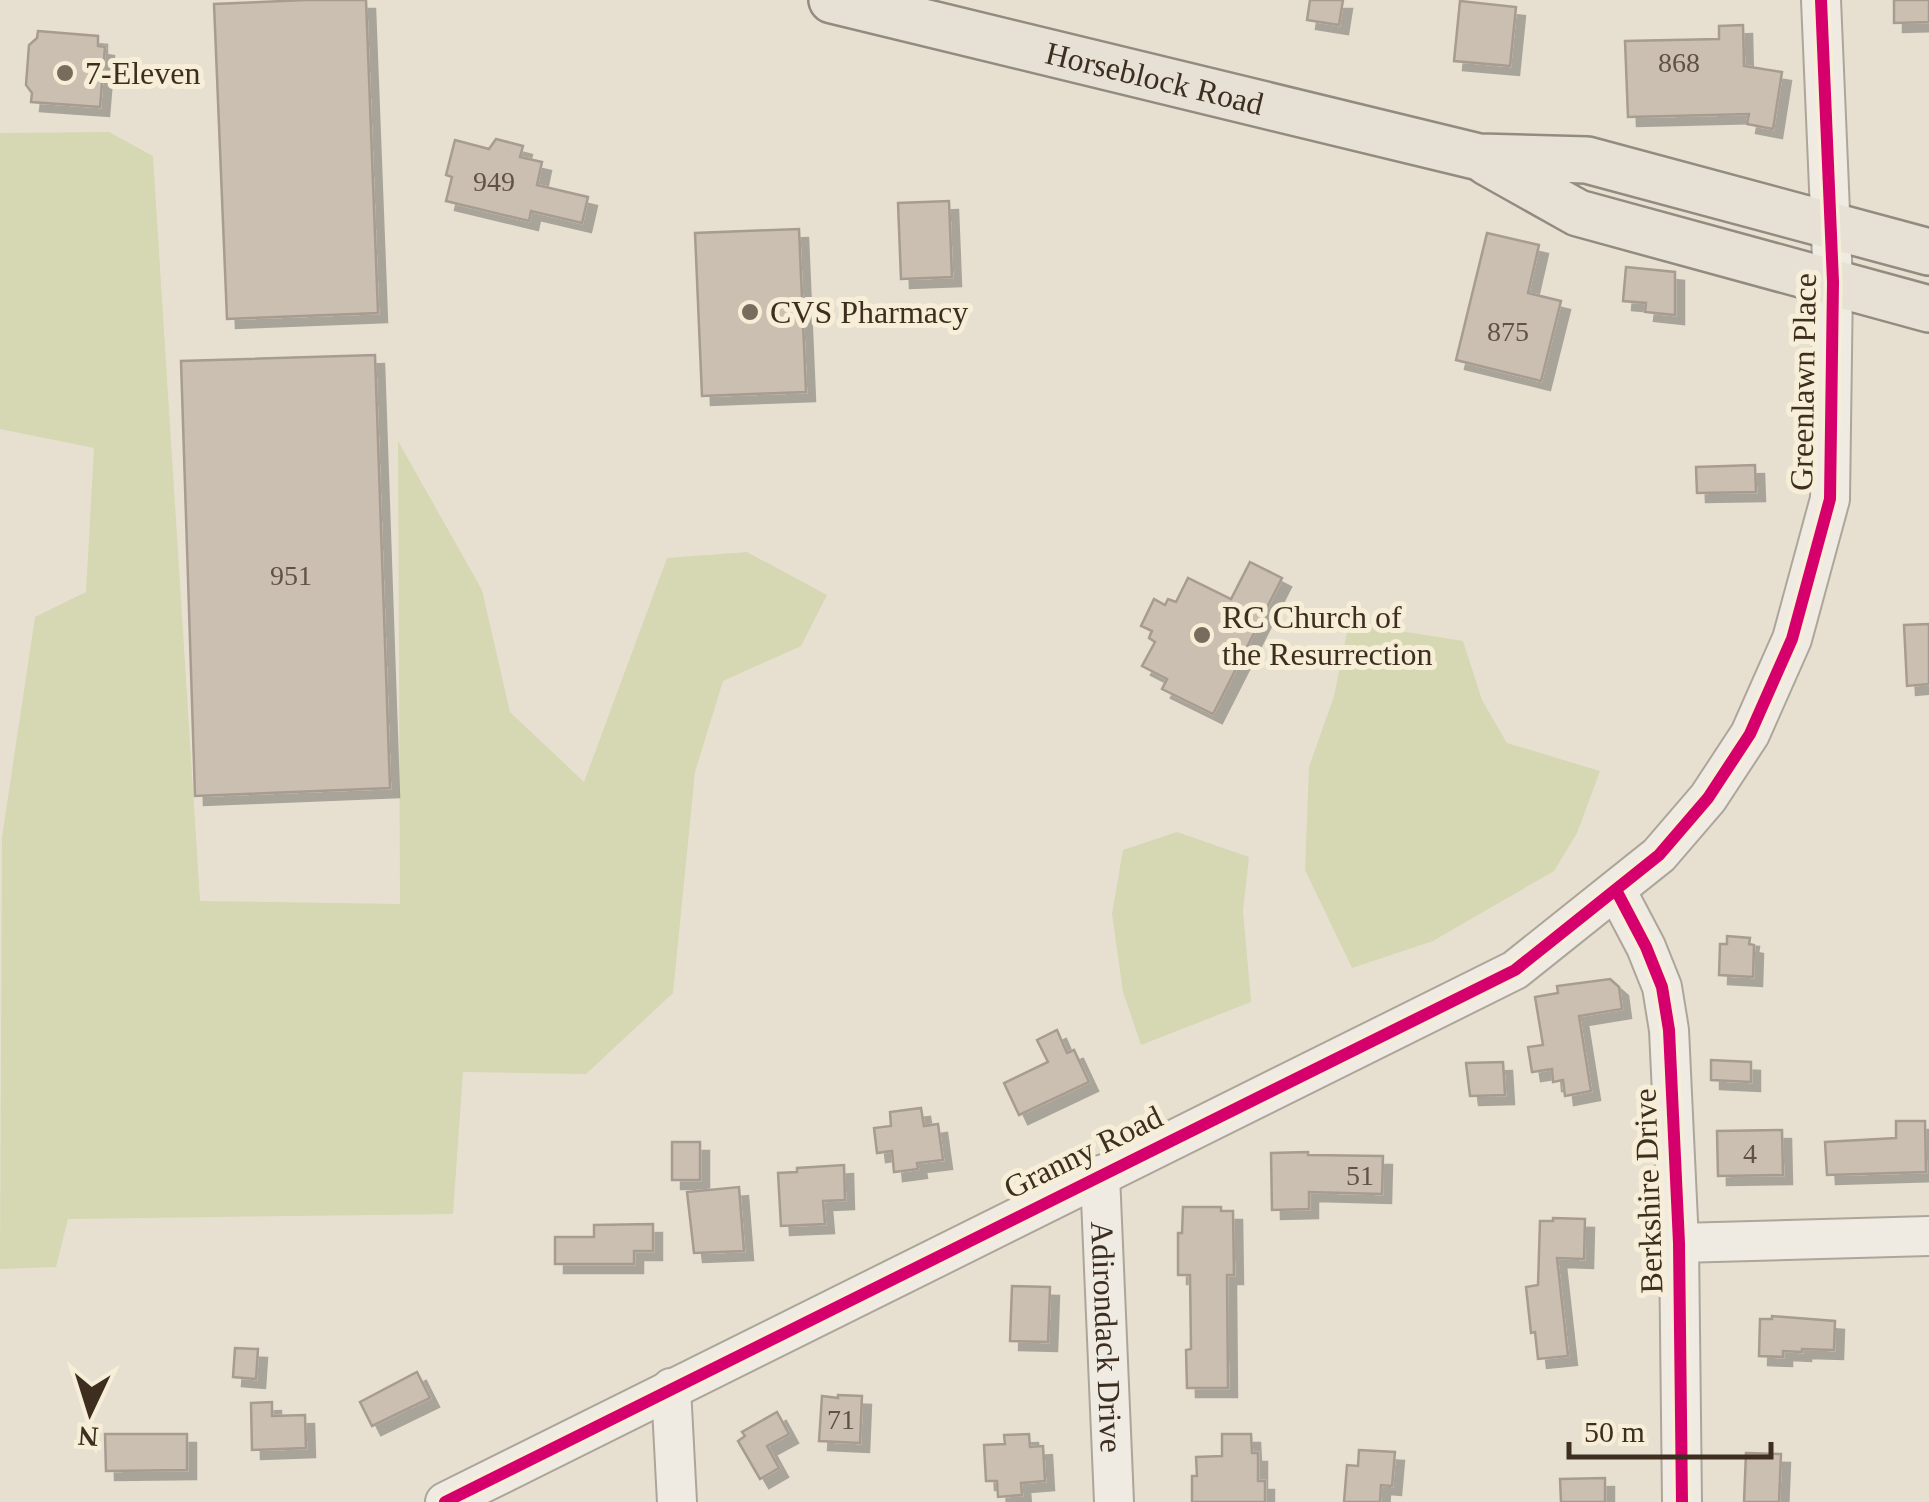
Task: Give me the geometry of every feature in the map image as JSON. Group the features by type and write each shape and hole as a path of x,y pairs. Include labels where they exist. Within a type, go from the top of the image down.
{"main road":[{"name":"Horseblock Road","path":"832,0 1479,157 1587,160 1929,252"},
{"name":"Horseblock Road","path":"1479,157 1578,212 1929,308"}],"street":[{"name":"Greenlawn Place","path":"1708,798 1750,734 1792,639 1830,500 1833,282 1821,0"},
{"name":"Granny Road","path":"445,1502 1515,970 1660,855 1708,798"},
{"name":"Berkshire Drive","path":"1616,890 1662,986 1668,1030 1680,1243 1682,1502"},
{"name":"Adirondack Drive","path":"1100,1174 1114,1502"},
{"path":"1680,1243 1929,1236"},
{"path":"672,1388 676,1502"}],"green space":[{"path":"109,132 153,156 200,901 400,904 398,441 482,590 510,712 584,782 667,558 747,552 827,595 801,646 723,681 695,772 673,993 586,1074 463,1072 453,1214 68,1219 56,1267 0,1269 2,837 35,617 86,592 94,448 0,429 0,133"},
{"path":"1349,623 1463,641 1482,700 1507,743 1600,771 1577,833 1554,871 1433,941 1352,968 1305,870 1309,767 1334,696"},
{"path":"1177,832 1249,857 1243,911 1251,1002 1141,1045 1123,992 1112,914 1123,850"}],"building":[{"path":"366,0 378,313 227,319 214,4"},
{"path":"1310,0 1343,0 1339,25 1307,20"},
{"path":"1894,0 1929,0 1929,22 1894,23"},
{"path":"1460,1 1516,7 1510,66 1454,61"},
{"path":"1743,25 1744,66 1782,72 1773,129 1747,124 1749,114 1628,117 1625,41 1719,39 1719,26"},
{"name":"7-Eleven","path":"38,31 98,36 98,46 105,47 100,107 31,102 32,93 26,85 29,45"},
{"path":"496,139 523,146 520,157 542,162 537,185 588,197 582,223 531,211 529,221 446,201 452,177 446,175 455,140 489,149"},
{"path":"949,201 952,277 901,279 898,203"},
{"name":"CVS Pharmacy","path":"799,229 806,392 702,396 695,233"},
{"path":"1487,233 1539,245 1528,293 1561,301 1541,381 1456,360"},
{"path":"1626,267 1675,272 1675,315 1645,312 1646,303 1623,301"},
{"path":"375,355 390,788 195,796 181,361"},
{"path":"1755,465 1756,492 1697,493 1696,467"},
{"name":"RC Church of the Resurrection","path":"1250,562 1282,578 1213,714 1162,689 1167,679 1142,666 1155,642 1149,638 1152,631 1141,626 1154,599 1165,605 1168,599 1176,602 1188,578 1231,599"},
{"path":"1929,624 1929,684 1907,686 1904,625"},
{"path":"1727,936 1750,938 1749,944 1754,945 1753,977 1719,975 1720,944 1727,944"},
{"path":"1610,979 1619,987 1622,1009 1579,1016 1591,1091 1565,1096 1563,1080 1553,1082 1552,1069 1532,1072 1528,1047 1543,1045 1535,997 1558,993 1557,986"},
{"path":"1057,1030 1067,1053 1074,1050 1089,1082 1019,1115 1004,1083 1048,1062 1037,1040"},
{"path":"1711,1060 1751,1062 1751,1082 1711,1080"},
{"path":"1503,1062 1505,1095 1470,1096 1466,1063"},
{"path":"921,1108 924,1126 938,1124 943,1160 917,1163 918,1169 894,1172 892,1151 877,1153 874,1128 891,1126 890,1112"},
{"path":"1896,1121 1925,1121 1926,1172 1827,1175 1825,1142 1896,1138"},
{"path":"1782,1130 1783,1175 1718,1176 1717,1131"},
{"path":"672,1142 700,1142 700,1180 672,1180"},
{"path":"1271,1153 1383,1156 1382,1194 1309,1192 1309,1209 1272,1210"},
{"path":"844,1165 845,1200 823,1201 825,1224 781,1226 778,1173"},
{"path":"739,1187 744,1251 694,1253 687,1192"},
{"path":"1183,1207 1221,1207 1221,1211 1233,1211 1234,1275 1227,1275 1228,1388 1187,1388 1190,1275 1178,1275 1178,1233 1182,1233"},
{"path":"1585,1219 1584,1259 1557,1258 1568,1356 1538,1359 1526,1287 1538,1285 1540,1221"},
{"path":"653,1224 653,1251 634,1251 634,1264 555,1264 555,1237 594,1237 594,1225"},
{"path":"1012,1286 1050,1287 1048,1342 1010,1341"},
{"path":"1772,1316 1835,1321 1834,1350 1802,1349 1783,1351 1783,1357 1759,1356 1760,1319"},
{"path":"235,1348 258,1349 256,1379 233,1377"},
{"path":"417,1372 430,1398 372,1426 360,1402"},
{"path":"822,1396 862,1396 860,1443 819,1441"},
{"path":"272,1402 272,1416 305,1415 306,1448 252,1450 251,1403"},
{"path":"777,1412 789,1434 767,1446 779,1468 760,1479 738,1441 745,1436 742,1432"},
{"path":"105,1434 187,1434 187,1470 106,1471"},
{"path":"1029,1434 1030,1447 1043,1446 1045,1481 1021,1483 1022,1495 998,1497 997,1481 986,1481 984,1445 1005,1444 1004,1435"},
{"path":"1222,1434 1251,1434 1252,1453 1258,1453 1258,1481 1265,1481 1265,1502 1192,1502 1196,1457 1222,1456"},
{"path":"1359,1450 1395,1452 1392,1486 1381,1485 1380,1502 1344,1502 1347,1465 1358,1466"},
{"path":"1746,1453 1781,1454 1779,1502 1744,1502"},
{"path":"1605,1478 1605,1502 1561,1502 1560,1479"}],"cycle path":[{"path":"445,1502 1515,970 1659,855 1708,798 1750,734 1792,639 1830,499 1833,282 1821,0"},
{"path":"1616,890 1662,987 1669,1030 1679,1243 1682,1502"}],"place":[{"name":"7-Eleven","path":"65,73"},
{"name":"CVS Pharmacy","path":"750,312"},
{"name":"RC Church of the Resurrection","path":"1202,635"}]}
